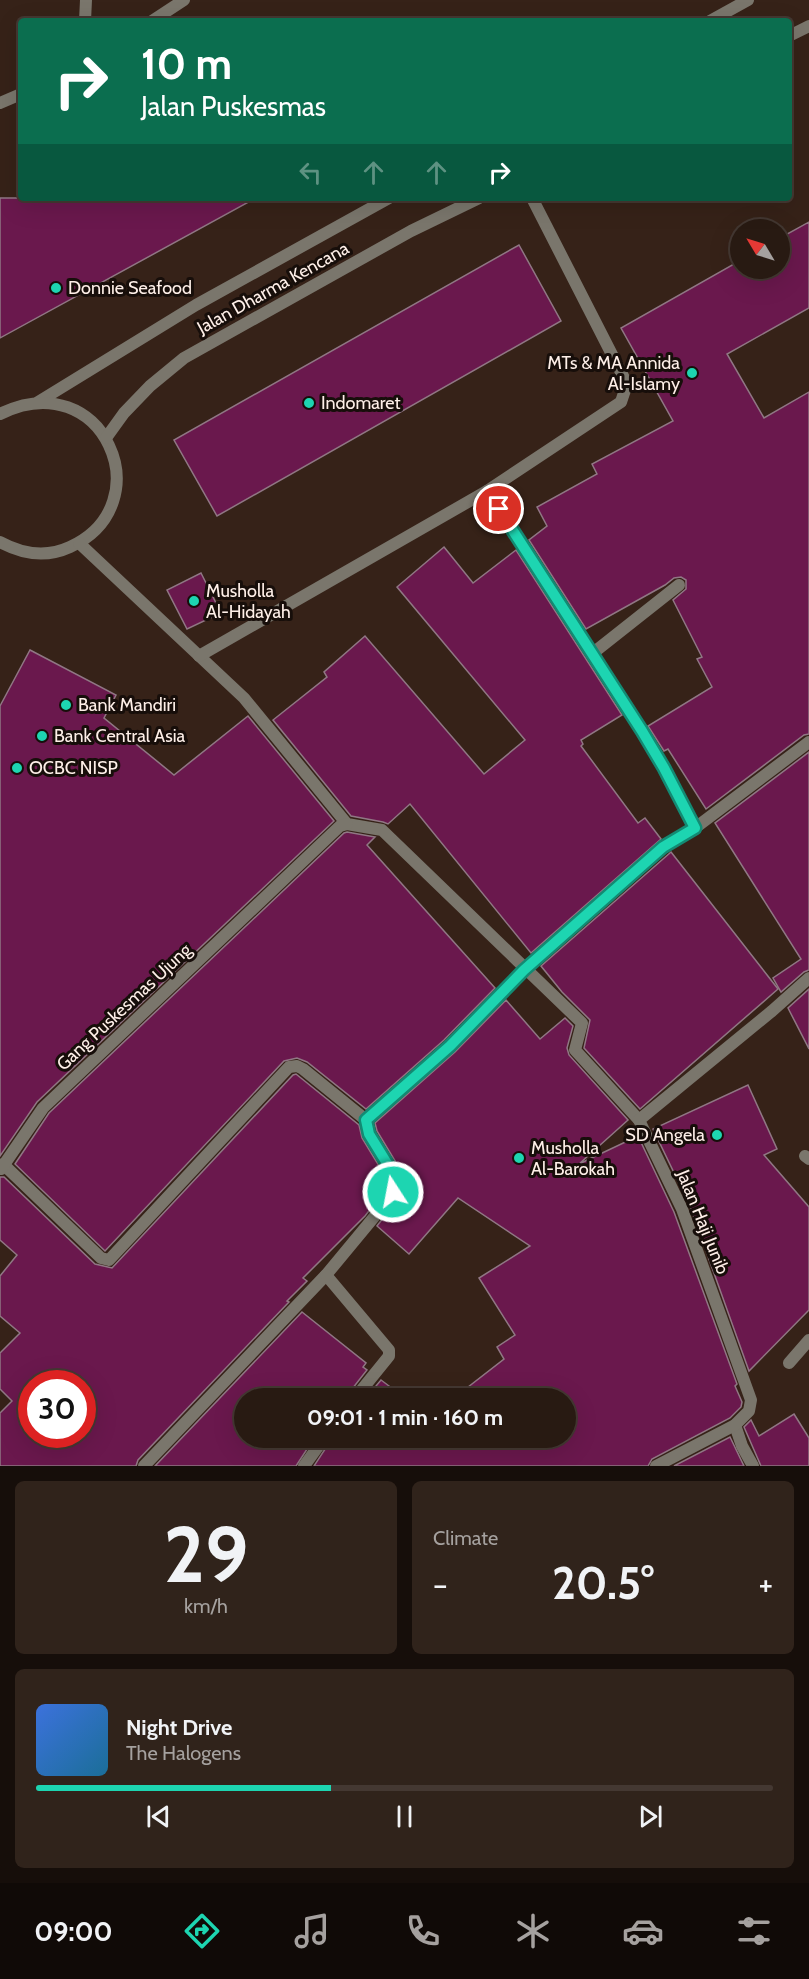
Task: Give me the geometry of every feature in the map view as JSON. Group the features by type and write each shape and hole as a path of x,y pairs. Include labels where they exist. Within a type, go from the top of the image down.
{"street":[{"path":"85,18 86,0"},
{"path":"157,18 184,0"},
{"path":"715,18 747,0"},
{"path":"792,34 809,26"},
{"path":"0,103 18,94"},
{"name":"Jalan Dharma Kencana","path":"38,402 196,305 384,201"},
{"name":"Jalan Dharma Kencana","path":"106,438 150,386 184,358 411,231 473,201"},
{"path":"200,656 487,491 621,402 625,380 534,201"},
{"path":"0,414 16,406 38,402 57,403 76,410 93,422 106,438 113,453 116,470 116,487 112,504 104,520 93,533 79,543 46,554 29,553 0,542"},
{"path":"487,491 593,653 664,768 695,828"},
{"path":"79,543 244,698 347,824 382,831 524,970 582,1023 575,1050 639,1120 809,978"},
{"path":"593,653 679,585"},
{"path":"366,1120 450,1046 524,970 663,847 695,828 809,742"},
{"name":"Gang Puskesmas Ujung","path":"2,1167 43,1108 340,826 347,824"},
{"path":"2,1167 101,1258 109,1260 289,1067 297,1066 366,1120 369,1134 396,1178 393,1192 326,1275 144,1466"},
{"name":"Jalan Haji Junib","path":"639,1120 682,1209 752,1400 748,1412 735,1425 656,1466"},
{"path":"326,1275 389,1350 389,1356 364,1388"},
{"path":"789,1364 809,1340"},
{"path":"735,1425 742,1446 753,1466"},
{"path":"304,1466 317,1448"}],"building":[{"path":"0,198 18,198 18,201 251,201 0,338"},
{"path":"809,222 809,308 727,354 764,418 809,392 809,734 804,735 706,809 668,749 664,751 648,726 712,687 697,659 702,657 673,600 686,589 686,580 681,577 674,578 586,629 529,540 547,526 537,507 597,474 592,464 673,421 621,328 730,266 730,279 790,279 790,232"},
{"path":"519,245 561,321 217,516 174,440"},
{"path":"444,547 473,583 516,550 622,715 581,740 583,744 581,746 638,823 645,818 661,839 531,953 410,804 388,824 351,816 273,720 327,677 324,672 365,636 484,774 525,740 397,587"},
{"name":"Musholla Al-Hidayah","path":"201,573 221,613 187,629 167,590"},
{"path":"30,650 116,695 104,718 174,775 248,716 334,821 37,1102 0,1156 0,706"},
{"path":"809,752 809,970 781,992 773,978 801,959 715,823"},
{"path":"347,832 375,837 367,845 495,988 444,1040 366,1109 307,1062 297,1058 284,1061 105,1251 15,1164 49,1113"},
{"path":"671,852 778,989 640,1109 584,1048 590,1020 562,992 541,966"},
{"path":"809,989 809,1049 788,1008"},
{"path":"506,1000 540,1039 565,1018 573,1026 567,1048 569,1055 628,1120 579,1164 638,1136 674,1212 737,1384 735,1386 742,1402 741,1407 730,1418 652,1459 648,1466 314,1466 326,1448 576,1448 576,1388 467,1388 504,1359 497,1347 515,1335 479,1278 530,1246 458,1198 409,1254 377,1226 400,1196 404,1179 377,1131 375,1123 455,1052"},
{"path":"296,1074 359,1125 362,1138 387,1179 382,1194 365,1216 303,1278 307,1281 287,1301 289,1302 138,1460 136,1466 0,1466 0,1413 12,1401 0,1389 0,1353 20,1333 0,1316 0,1276 17,1255 0,1240 0,1177 4,1177 95,1264 112,1268"},
{"path":"748,1085 777,1149 764,1155 809,1207 809,1310 749,1371 690,1206 653,1129"},
{"path":"302,1312 366,1363 363,1367 367,1370 353,1388 234,1388 234,1448 308,1448 296,1466 155,1466"},
{"path":"381,1380 392,1388 374,1388"},
{"path":"794,1414 809,1438 809,1466 761,1466 744,1427 751,1420 759,1436"},
{"path":"730,1437 744,1466 674,1466"}],"place":[{"name":"Donnie Seafood","path":"56,288"},
{"name":"MTs & MA Annida Al-Islamy","path":"692,373"},
{"name":"Indomaret","path":"309,403"},
{"name":"Musholla Al-Hidayah","path":"194,601"},
{"name":"Bank Mandiri","path":"66,705"},
{"name":"Bank Central Asia","path":"42,736"},
{"name":"OCBC NISP","path":"17,768"},
{"name":"SD Angela","path":"717,1135"},
{"name":"Musholla Al-Barokah","path":"519,1158"}],"route":[{"path":"393,1192 396,1178 369,1134 366,1120 450,1046 524,970 663,847 695,828 642,731 499,509"}]}
